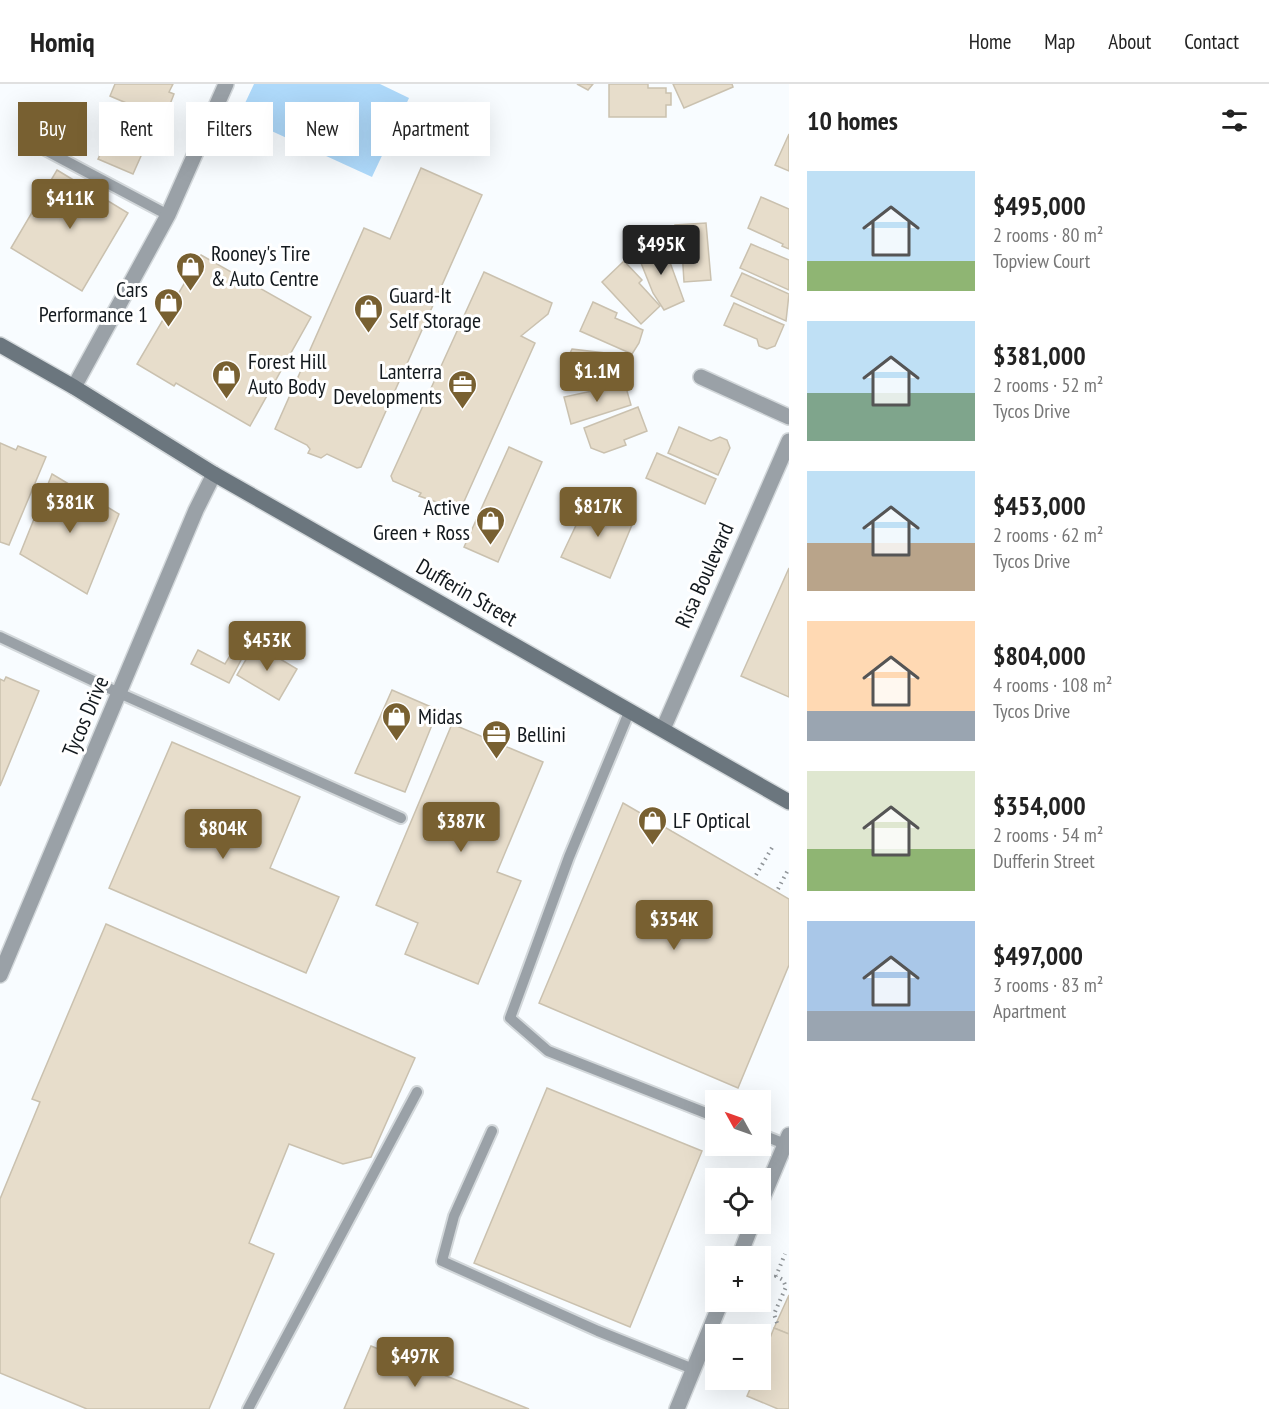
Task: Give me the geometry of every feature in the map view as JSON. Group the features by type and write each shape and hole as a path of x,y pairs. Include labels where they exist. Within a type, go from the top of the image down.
{"main road":[{"name":"Dufferin Street","path":"0,345 74,387 214,474 789,802"}],"street":[{"path":"74,387 168,215 226,84"},
{"path":"702,377 789,417"},
{"name":"Risa Boulevard","path":"663,729 789,441"},
{"name":"Tycos Drive","path":"0,975 196,510 214,474"},
{"path":"771,1178 787,1139"},
{"path":"677,1409 716,1312"}],"lane":[{"path":"57,156 168,215"},
{"path":"0,637 119,693 401,818"},
{"path":"630,710 569,857 510,1018 548,1050 705,1113"},
{"path":"248,1409 417,1092"},
{"path":"492,1131 454,1216 442,1261 598,1331 693,1369"},
{"path":"771,1136 787,1139"}],"path":[{"path":"756,875 773,846"},
{"path":"778,889 789,868"},
{"path":"777,1323 774,1314 786,1287 783,1280 776,1276 785,1254"}],"shaded area":[{"path":"254,84 380,84 409,98 407,102 371,102 371,156 382,156 372,177 326,156 359,156 359,102 285,102 285,137 273,132 273,102 246,102"}],"building":[{"path":"115,84 173,84 169,92 174,94 171,102 124,102 110,96"},
{"path":"577,84 593,84 588,90"},
{"path":"609,84 648,84 648,88 666,88 666,93 671,93 671,105 666,105 666,117 609,117"},
{"path":"673,84 732,84 733,87 684,108"},
{"path":"789,134 789,171 775,165"},
{"path":"99,156 141,156 133,174 98,159"},
{"name":"Guard-It Self Storage","path":"421,168 482,195 361,467 357,468 327,454 321,458 308,453 310,449 307,445 275,429 364,228 390,239"},
{"path":"57,170 128,213 82,291 11,248"},
{"path":"761,197 789,209 789,249 748,228"},
{"path":"706,223 711,280 684,282 682,250 677,251 675,225"},
{"path":"663,243 684,301 664,310 653,293 637,253"},
{"path":"751,244 789,260 789,290 740,268"},
{"path":"201,255 311,317 250,426 176,383 174,386 137,364"},
{"path":"624,261 642,280 639,283 660,306 641,324 602,282"},
{"name":"Lanterra Developments","path":"484,272 552,303 548,314 521,336 535,343 462,506 457,509 419,496 421,493 393,481 391,476"},
{"path":"742,273 789,294 786,321 731,296"},
{"path":"593,302 617,313 615,318 643,330 632,354 580,331"},
{"path":"734,303 784,325 775,346 767,349 759,346 757,339 724,325"},
{"path":"572,349 622,355 619,381 588,378 587,382 564,380 566,362"},
{"path":"625,384 631,405 571,424 564,397"},
{"path":"638,407 647,431 624,440 626,445 604,453 591,448 584,428"},
{"path":"679,427 711,441 720,437 727,440 730,448 718,475 668,453"},
{"path":"0,443 16,450 18,446 46,457 9,545 0,542"},
{"path":"509,447 542,462 498,562 464,547"},
{"path":"657,453 716,479 705,504 646,478"},
{"path":"52,474 119,514 87,594 20,554"},
{"path":"597,494 608,499 604,507 634,520 610,578 561,557 588,500 594,502"},
{"path":"789,568 789,697 741,676"},
{"path":"255,644 297,669 279,700 237,675"},
{"path":"198,650 225,664 231,654 241,660 229,683 191,664"},
{"path":"6,677 39,691 0,786 0,679 4,681"},
{"name":"Midas","path":"392,690 438,710 405,792 355,773"},
{"path":"452,724 543,762 497,872 521,881 478,984 405,954 418,923 376,905"},
{"path":"172,742 300,797 270,868 339,897 306,973 109,888"},
{"path":"623,803 789,899 789,965 738,1088 539,1003"},
{"path":"106,924 415,1058 371,1157 343,1164 289,1144 249,1243 274,1254 209,1409 87,1409 0,1373 0,1199 40,1102 32,1099"},
{"path":"547,1088 702,1151 630,1327 474,1263"},
{"path":"789,1295 789,1334 774,1328"},
{"path":"774,1328 789,1334 789,1409 778,1409 747,1396 750,1390 771,1390 771,1336"},
{"path":"371,1346 529,1409 344,1409"}],"place":[{"name":"Rooney's Tire & Auto Centre","path":"190,292"},
{"name":"Cars Performance 1","path":"169,328"},
{"name":"Guard-It Self Storage","path":"368,334"},
{"name":"Forest Hill Auto Body","path":"227,400"},
{"name":"Lanterra Developments","path":"463,410"},
{"name":"Active Green + Ross","path":"491,546"},
{"name":"Midas","path":"397,742"},
{"name":"Bellini","path":"496,760"},
{"name":"LF Optical","path":"652,846"}]}
